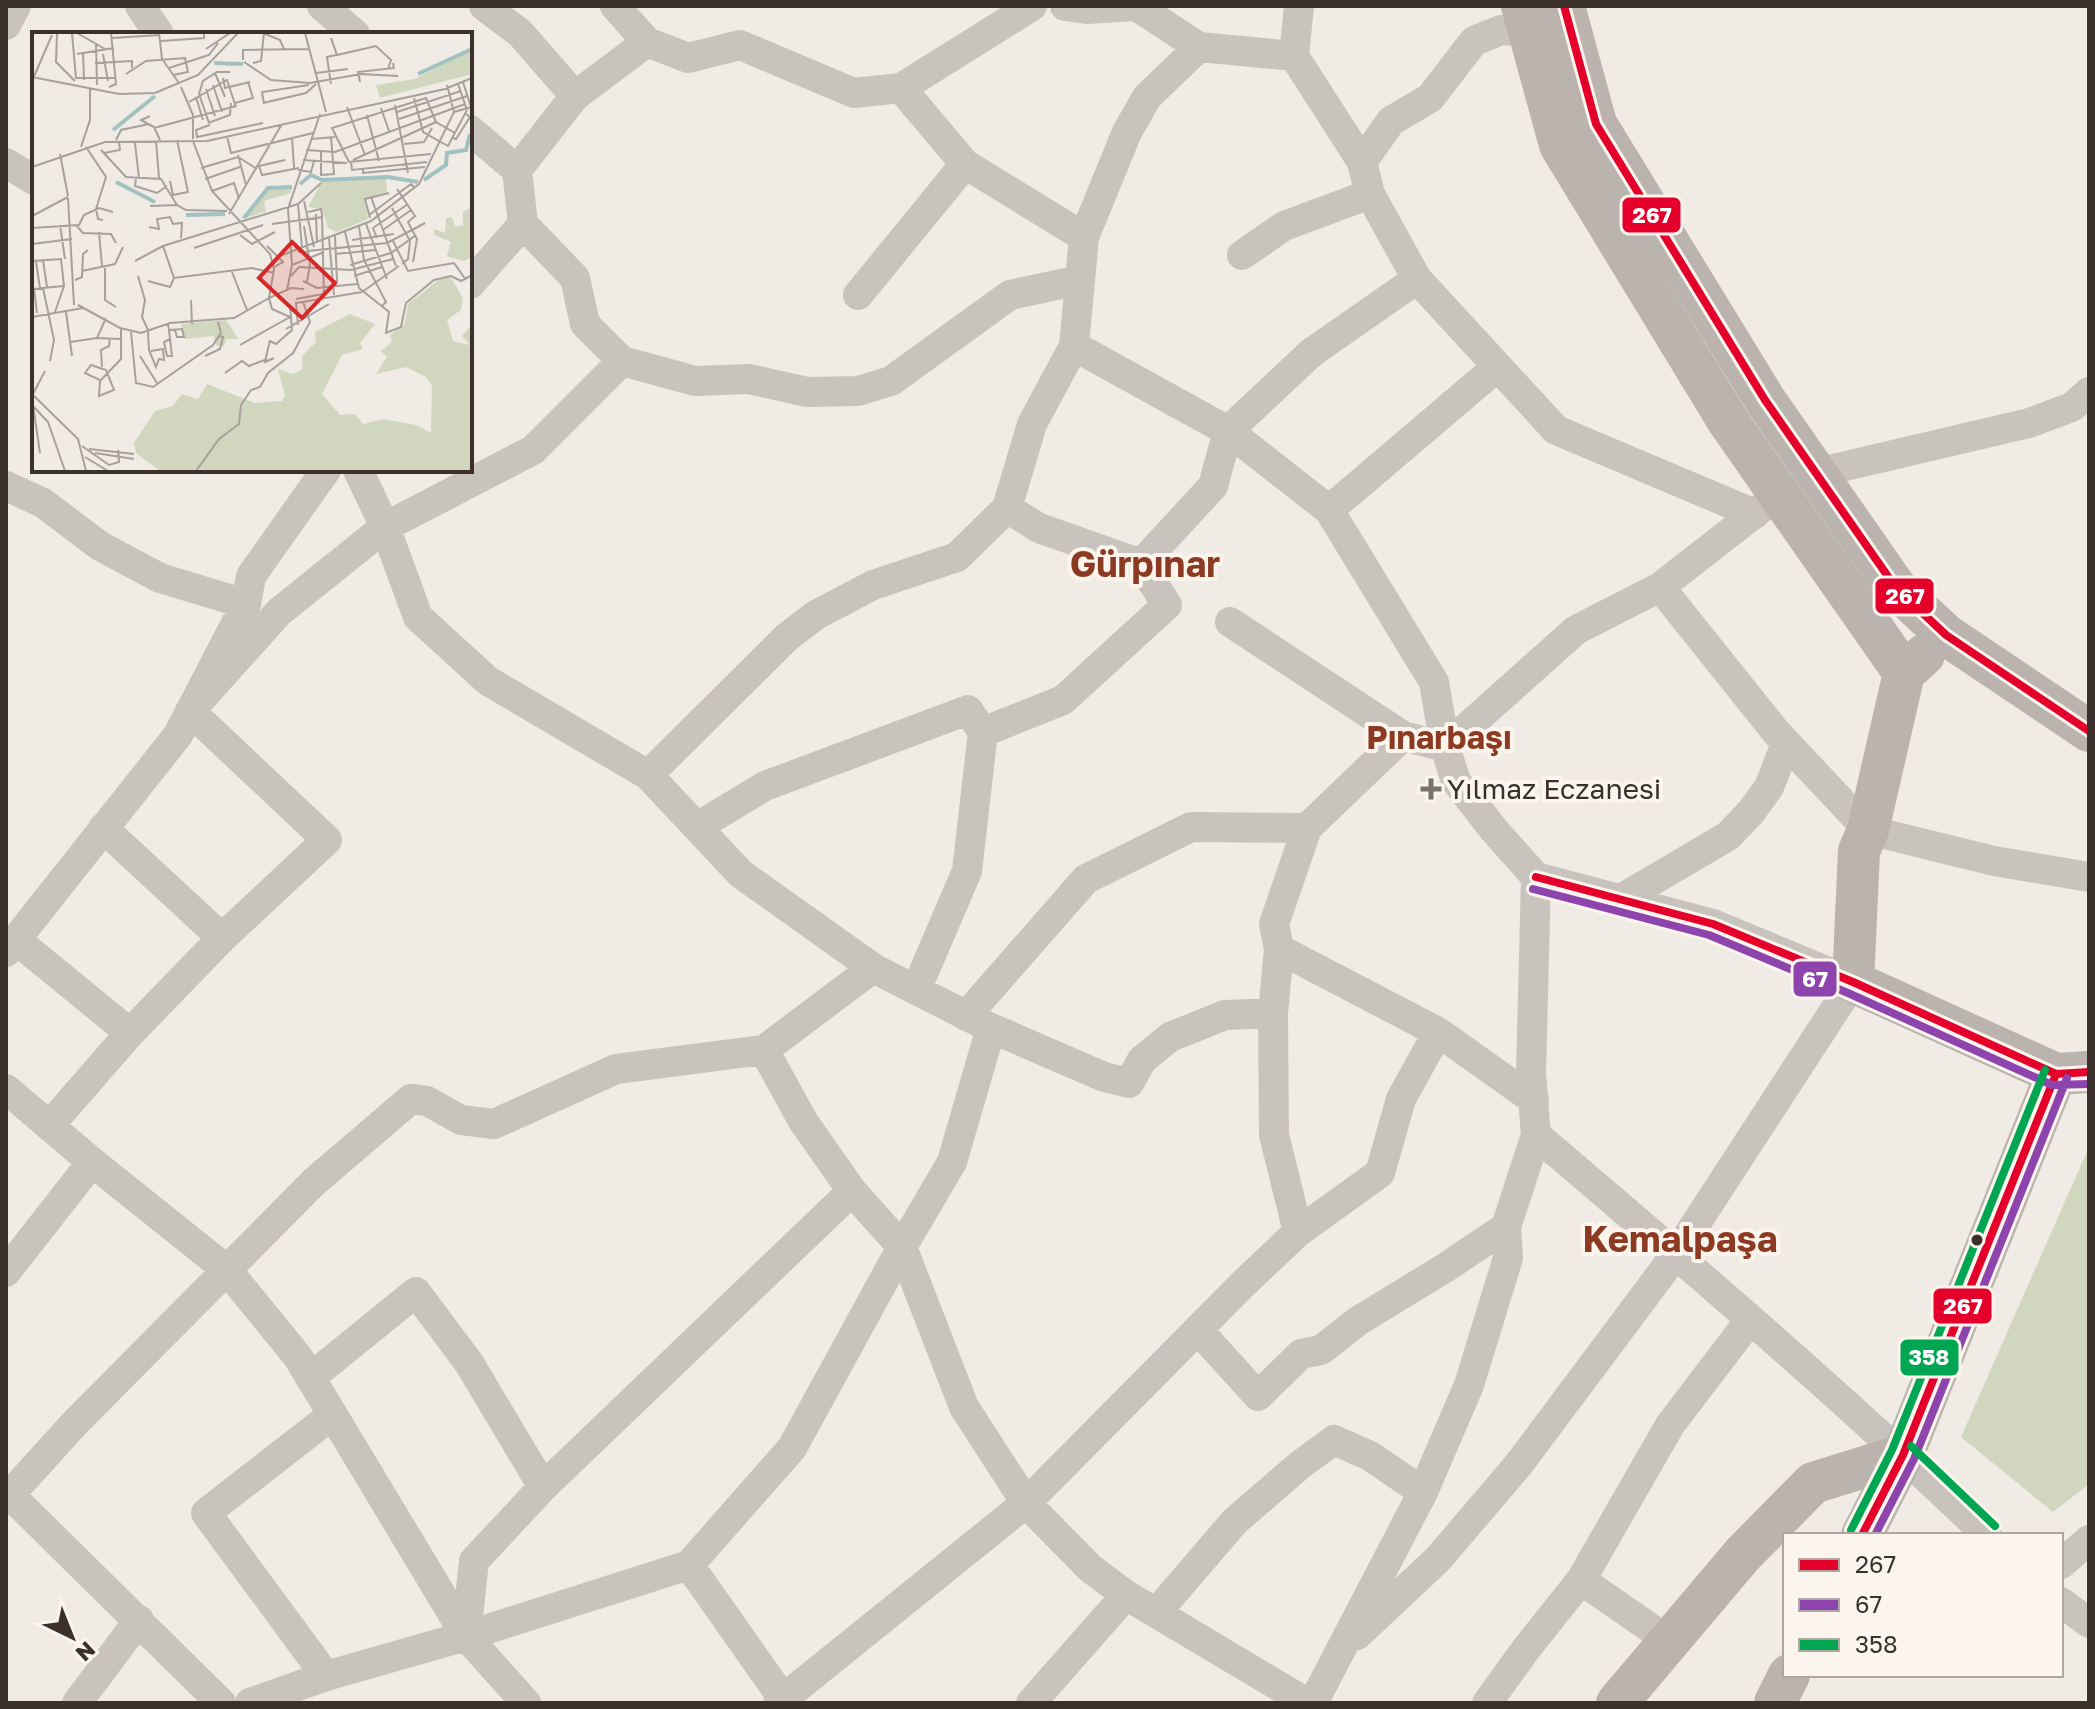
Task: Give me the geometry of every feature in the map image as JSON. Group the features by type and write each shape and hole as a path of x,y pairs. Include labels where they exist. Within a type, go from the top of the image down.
{"main road":[{"path":"1564,6 1596,124 1765,400 1896,588 1946,635 2089,731"},
{"path":"1525,19 1560,145 1728,421 1767,504 1904,673"},
{"path":"1863,1533 1903,1455 2072,1073 1853,982 1859,851 1868,830 1904,673 1946,635"},
{"path":"1617,1703 1743,1554 1813,1483 1903,1455"},
{"path":"1775,1703 1788,1677"}],"street":[{"path":"6,25 16,6"},
{"path":"140,6 158,32"},
{"path":"322,6 353,32"},
{"path":"484,6 520,33 575,96"},
{"path":"615,6 647,42 688,58 740,45 854,93 901,88 1032,6"},
{"path":"1079,7 1135,6 1199,47 1294,56"},
{"path":"1299,6 1294,56 1362,162 1370,194 1417,279 1496,368 1556,430 1767,504"},
{"path":"1362,162 1391,121 1430,98 1474,41 1525,19"},
{"path":"517,170 575,96 647,42"},
{"path":"648,775 787,637 816,615 873,585 957,557 1007,508 1032,424 1074,346 1084,237 1127,132 1147,97 1199,47"},
{"path":"901,88 965,164 1084,237"},
{"path":"472,132 517,170 523,224 575,278 585,324 622,361 695,381 749,379 807,392 858,391 891,381 1010,295 1080,280"},
{"path":"6,163 32,179"},
{"path":"858,295 965,164"},
{"path":"1242,255 1284,226 1370,194"},
{"path":"472,282 523,224"},
{"path":"1141,564 1213,486 1228,431 1311,353 1417,279"},
{"path":"1074,346 1228,431 1329,510 1434,682 1445,747 1456,781 1536,877 1713,924 1853,982 1676,1254 1519,1464 1438,1559 1341,1650"},
{"path":"190,711 279,612 385,527 533,450 622,361"},
{"path":"1329,510 1496,368"},
{"path":"1816,473 2029,423 2072,407 2089,392"},
{"path":"130,1033 11,946 178,735 246,604 251,576 325,472"},
{"path":"359,472 385,527 418,617 488,681 648,775 741,874 873,968 978,1022 1104,1077 1129,1083 1142,1060 1170,1037 1225,1015 1273,1013"},
{"path":"6,486 43,503 100,546 160,578 246,604"},
{"path":"1445,747 1576,630 1660,587 1767,504"},
{"path":"983,732 1063,700 1167,605 1141,564 1039,528 1007,508"},
{"path":"1660,587 1786,744 1868,830 1994,861 2089,877"},
{"path":"1230,622 1403,736 1445,747"},
{"path":"697,827 765,786 968,710 983,732 967,871 916,990"},
{"path":"49,1126 130,1033 222,938 327,840 190,711"},
{"path":"1298,1232 1274,1135 1273,1013 1279,949 1274,924 1307,828 1403,736"},
{"path":"1621,899 1728,836 1769,787 1786,744"},
{"path":"250,1703 326,1676 466,1636 689,1565 792,1448 952,1162 978,1022 1086,879 1191,827 1307,828"},
{"path":"103,828 222,938"},
{"path":"1313,1703 1423,1492 1473,1371 1508,1258 1506,1227 1536,1135 1531,1073 1536,877"},
{"path":"1279,949 1438,1032 1534,1100"},
{"path":"221,1703 7,1494 314,1182 411,1099 427,1101 461,1120 494,1124 616,1069 764,1050 873,968"},
{"path":"689,1565 782,1702 1026,1503 1298,1232 1380,1173 1401,1099 1438,1032"},
{"path":"764,1050 803,1121 852,1191 902,1247 964,1407 1026,1503 1090,1568 1126,1595 1307,1703"},
{"path":"6,1089 227,1270 298,1357 466,1636 526,1703"},
{"path":"1536,1135 1903,1455 1985,1533"},
{"path":"6,1272 92,1162"},
{"path":"466,1636 474,1561 543,1487 852,1191"},
{"path":"1198,1330 1258,1396 1301,1354 1321,1350 1358,1321 1506,1227"},
{"path":"310,1378 416,1292 469,1363 543,1487"},
{"path":"1487,1703 1581,1580 1670,1425 1750,1320"},
{"path":"326,1676 206,1513 332,1415"},
{"path":"1156,1613 1235,1521 1334,1440 1370,1456 1423,1492"},
{"path":"2063,1562 2089,1540"},
{"path":"1581,1580 1669,1641"},
{"path":"1031,1703 1126,1595"},
{"path":"2063,1604 2089,1623"},
{"path":"77,1703 139,1620"}],"green space":[{"path":"2089,1147 2089,1484 2053,1512 1961,1437"}],"transit line":[{"name":"267","path":"1564,6 1596,124 1765,400 1896,588 1946,635 2089,731"},
{"name":"267","path":"1536,877 1713,924 1853,982 2056,1074 2089,1072"},
{"name":"67","path":"1533,889 1709,935 1848,993 2052,1085 2089,1084"},
{"name":"358","path":"1851,1530 1892,1450 2045,1070"},
{"name":"267","path":"1863,1533 1903,1455 2056,1074"},
{"name":"67","path":"1876,1533 1914,1459 2067,1078"},
{"name":"358","path":"1911,1446 1995,1526"}],"place":[{"name":"Yılmaz Eczanesi","path":"1431,789"}],"district":[{"name":"Gürpınar","path":"1145,564"},
{"name":"Pınarbaşı","path":"1439,738"},
{"name":"Kemalpaşa","path":"1680,1239"}]}
